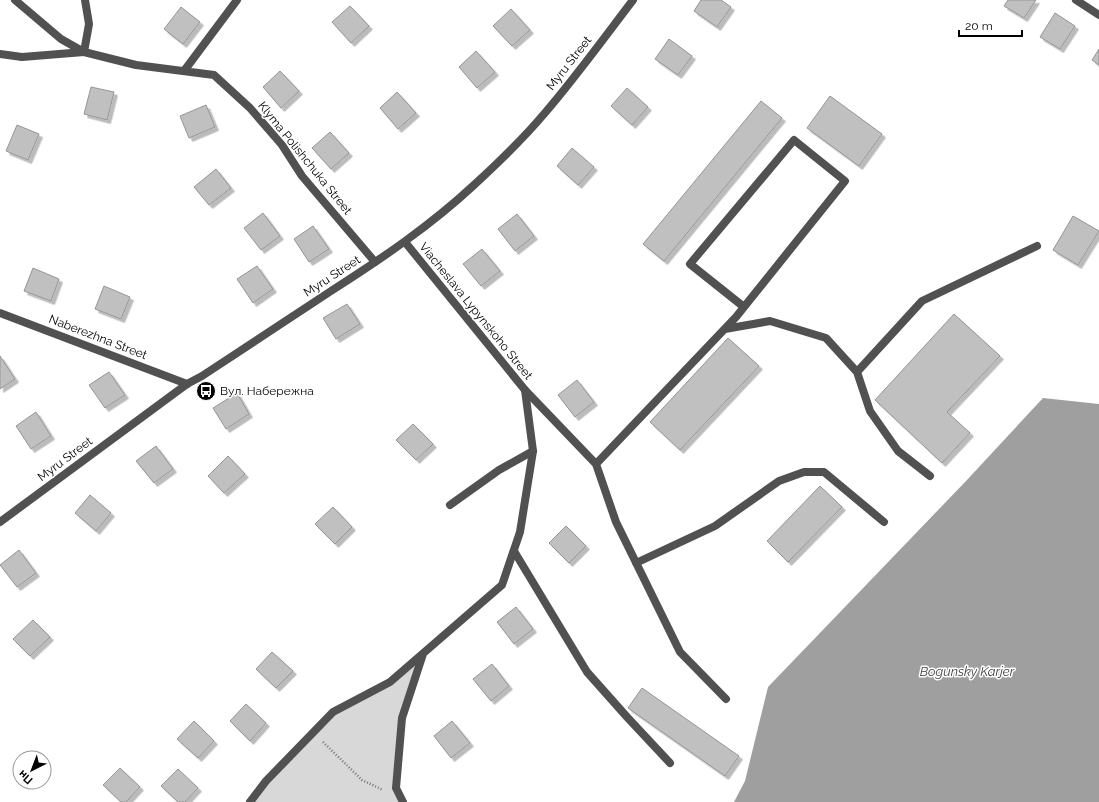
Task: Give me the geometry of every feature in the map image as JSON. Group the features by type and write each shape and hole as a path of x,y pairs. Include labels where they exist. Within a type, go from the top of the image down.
{"street":[{"name":"Klyma Polishchuka Street","path":"14,0 61,39 84,52 136,65 214,75 250,108 282,145 302,176 375,262"},
{"path":"0,54 22,57 84,52 89,24 85,0"},
{"path":"184,71 237,0"},
{"name":"Myru Street","path":"0,522 186,384 405,242 473,186 543,115 572,80 633,0"},
{"path":"1076,0 1099,15"},
{"path":"596,464 725,329 744,307 845,181 794,140 690,264 744,307"},
{"name":"Viacheslava Lypynskoho Street","path":"250,802 266,781 333,712 390,682 502,585 520,532 534,451 525,390 405,242"},
{"path":"857,372 922,301 1037,246"},
{"name":"Naberezhna Street","path":"0,313 186,384"},
{"path":"725,329 770,322 826,338 857,372 870,411 898,451 930,476"},
{"path":"525,390 596,464 616,522 680,652 726,699"},
{"path":"450,505 499,470 534,451"},
{"path":"636,563 715,526 778,481 804,472 824,472 884,522"},
{"path":"514,551 587,672 670,762"},
{"path":"402,800 396,788 402,718 423,653"}],"path":[{"path":"313,733 362,780 402,800"}],"shaded area":[{"path":"423,653 402,718 396,788 403,802 250,802 333,712 390,682"}],"water":[{"name":"Bogunsky Karjer","path":"1043,398 1099,404 1099,802 734,802 745,781 768,687 966,481"}],"building":[{"path":"701,0 721,0 731,7 717,27 694,11"},
{"path":"1008,0 1036,0 1024,18 1004,6"},
{"path":"350,6 369,26 351,43 332,22"},
{"path":"181,7 200,22 183,44 164,29"},
{"path":"511,9 530,30 512,46 493,26"},
{"path":"1055,13 1075,26 1060,49 1040,37"},
{"path":"669,39 692,56 678,75 655,59"},
{"path":"1099,49 1099,65 1092,60"},
{"path":"476,51 495,72 477,88 459,67"},
{"path":"280,71 299,91 281,108 263,87"},
{"path":"91,87 114,92 107,120 84,114"},
{"path":"627,88 648,107 632,125 611,106"},
{"path":"397,92 416,113 398,129 380,108"},
{"path":"830,96 882,134 859,166 807,128"},
{"path":"761,101 782,118 664,261 643,244"},
{"path":"206,105 215,127 189,138 180,116"},
{"path":"17,125 39,134 28,160 6,151"},
{"path":"330,132 349,153 331,169 312,148"},
{"path":"572,148 594,167 578,185 557,166"},
{"path":"216,169 231,188 209,205 194,187"},
{"path":"263,213 280,236 261,250 244,228"},
{"path":"517,214 534,236 515,251 498,229"},
{"path":"1073,216 1099,231 1078,265 1053,250"},
{"path":"313,226 329,249 309,262 294,239"},
{"path":"482,249 500,271 481,286 463,264"},
{"path":"257,266 273,289 253,303 237,279"},
{"path":"33,268 59,279 51,301 24,291"},
{"path":"104,286 130,297 121,319 95,309"},
{"path":"347,304 360,324 336,339 323,318"},
{"path":"954,314 1000,356 947,412 970,433 942,463 875,400"},
{"path":"728,338 759,366 680,450 650,422"},
{"path":"0,356 15,379 0,389"},
{"path":"109,372 125,395 105,408 89,385"},
{"path":"577,380 594,402 575,417 558,395"},
{"path":"237,393 249,414 226,429 213,408"},
{"path":"36,412 51,436 31,449 16,426"},
{"path":"413,424 433,444 416,460 396,440"},
{"path":"156,446 173,469 154,483 136,461"},
{"path":"228,456 245,474 224,493 208,476"},
{"path":"820,486 842,507 788,562 767,541"},
{"path":"90,495 111,513 96,531 75,513"},
{"path":"333,507 352,527 335,544 315,524"},
{"path":"566,526 586,546 569,563 549,543"},
{"path":"19,550 36,573 17,587 0,565"},
{"path":"516,607 533,629 514,644 497,622"},
{"path":"33,620 50,637 30,656 13,639"},
{"path":"272,652 293,671 276,688 256,669"},
{"path":"492,664 509,686 491,701 473,679"},
{"path":"642,688 739,756 725,776 628,708"},
{"path":"246,704 266,723 250,741 230,721"},
{"path":"194,721 214,741 198,758 177,739"},
{"path":"452,721 470,743 451,758 434,736"},
{"path":"120,768 140,787 126,802 121,802 103,785"},
{"path":"178,769 198,788 185,802 178,802 161,786"}],"place":[{"name":"Вул. Набережна","path":"206,391"}]}
